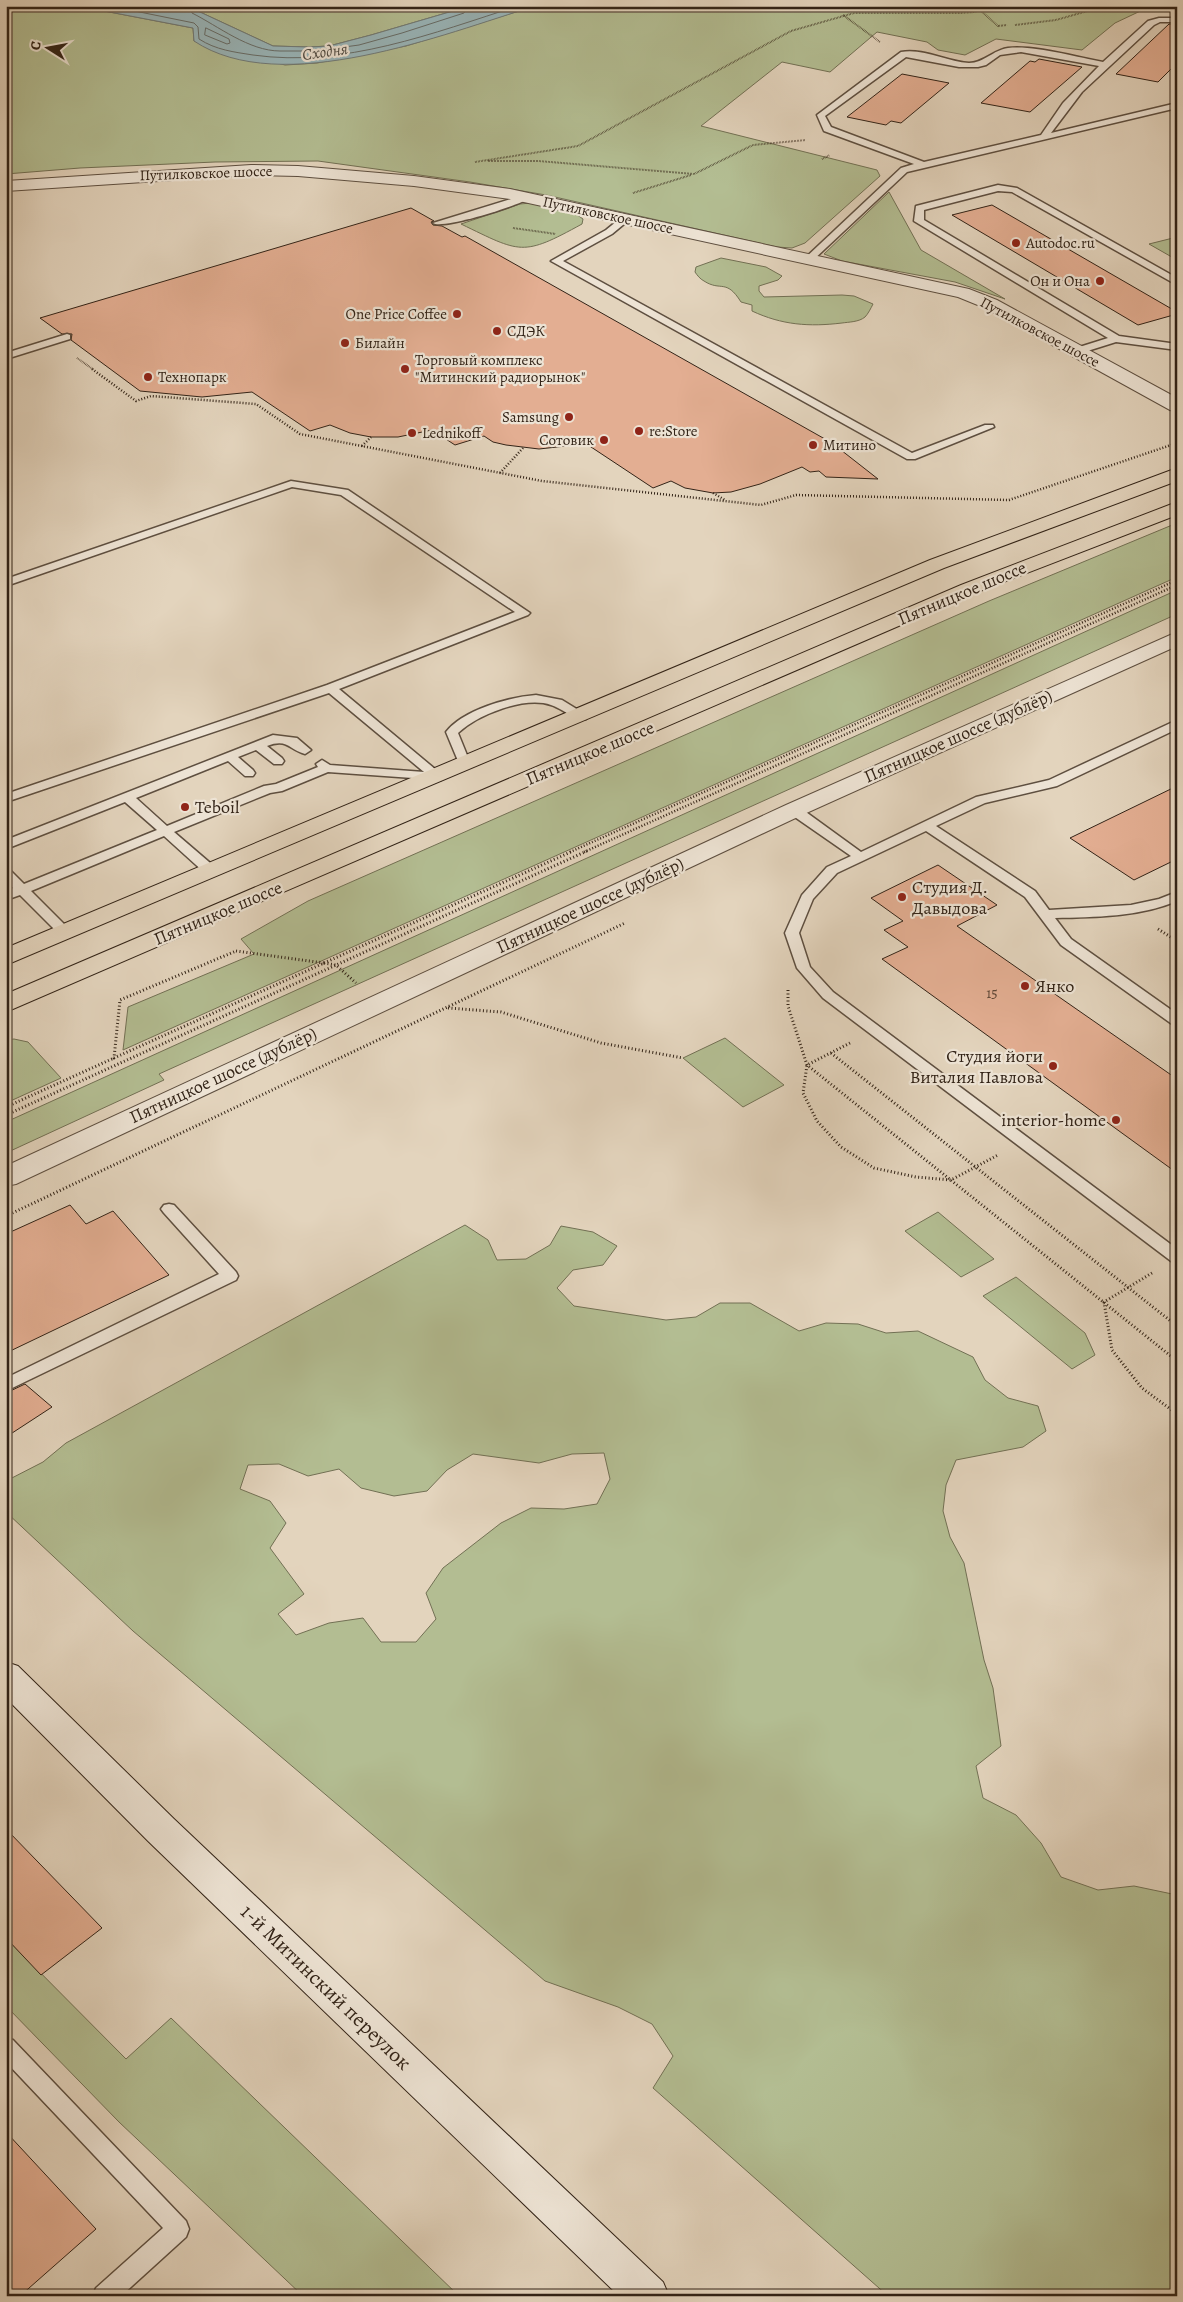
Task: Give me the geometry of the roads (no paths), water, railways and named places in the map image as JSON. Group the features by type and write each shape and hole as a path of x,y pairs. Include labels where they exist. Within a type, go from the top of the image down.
{"main road":[{"name":"Пятницкое шоссе","path":"6,957 582,716 937,564 1177,474"},
{"name":"Пятницкое шоссе","path":"6,1004 968,589 1177,508"}],"street":[{"name":"Путилковское шоссе","path":"6,186 251,170 298,171 414,181 526,197 963,293 991,304 1177,405"},
{"name":"Пятницкое шоссе (дублёр)","path":"6,1177 794,810 1177,638"},
{"name":"1-й Митинский переулок","path":"6,1676 161,1830 649,2296"}],"lane":[{"path":"1044,137 1055,118 1077,91 1151,23 1159,20 1177,20"},
{"path":"922,164 827,129 821,115 899,55 916,54 970,65 981,65 997,53 1008,50 1021,50 1106,65"},
{"path":"808,260 904,170 922,164 1044,137 1177,104"},
{"path":"1177,282 1014,190 998,188 919,208 919,221 1116,339 1177,347"},
{"path":"438,224 453,221 526,197"},
{"path":"625,219 596,239 556,260 911,458 988,428"},
{"path":"6,356 67,338"},
{"path":"1077,351 1116,339"},
{"path":"6,583 291,484 344,492 524,613 331,688 6,798"},
{"path":"331,688 437,776"},
{"path":"465,765 452,732 462,721 514,700 540,698 565,704 582,716"},
{"path":"1177,724 1054,783 981,800 832,870 807,898 792,932 804,968 828,995 1177,1257"},
{"path":"6,845 273,739 293,741 305,750"},
{"path":"258,745 278,761"},
{"path":"230,757 249,773"},
{"path":"6,896 267,788 278,788 297,777 324,766 437,776"},
{"path":"127,797 210,871"},
{"path":"794,810 860,857"},
{"path":"927,826 1030,894 1066,942 1177,1021"},
{"path":"6,874 65,932"},
{"path":"1046,914 1098,912 1165,902 1177,896"},
{"path":"6,1385 230,1276 169,1209"},
{"path":"6,2047 178,2229 104,2296"}],"water":[{"name":"Сходня","path":"78,6 187,6 273,46 309,47 329,46 470,6 535,6 410,45 363,56 316,63 271,64 230,57 194,41 193,28"}],"place":[{"name":"Autodoc.ru","path":"1016,243"},
{"name":"Он и Она","path":"1100,281"},
{"name":"One Price Coffee","path":"457,314"},
{"name":"СДЭК","path":"497,331"},
{"name":"Билайн","path":"345,343"},
{"name":"Торговый комплекс \"Митинский радиорынок\"","path":"405,369"},
{"name":"Технопарк","path":"148,377"},
{"name":"Samsung","path":"569,417"},
{"name":"re:Store","path":"639,431"},
{"name":"Lednikoff","path":"412,433"},
{"name":"Сотовик","path":"604,440"},
{"name":"Митино","path":"813,445"},
{"name":"Teboil","path":"185,807"},
{"name":"Студия Д. Давыдова","path":"902,897"},
{"name":"Янко","path":"1025,986"},
{"name":"Студия йоги Виталия Павлова","path":"1053,1066"},
{"name":"interior-home","path":"1116,1120"}]}
